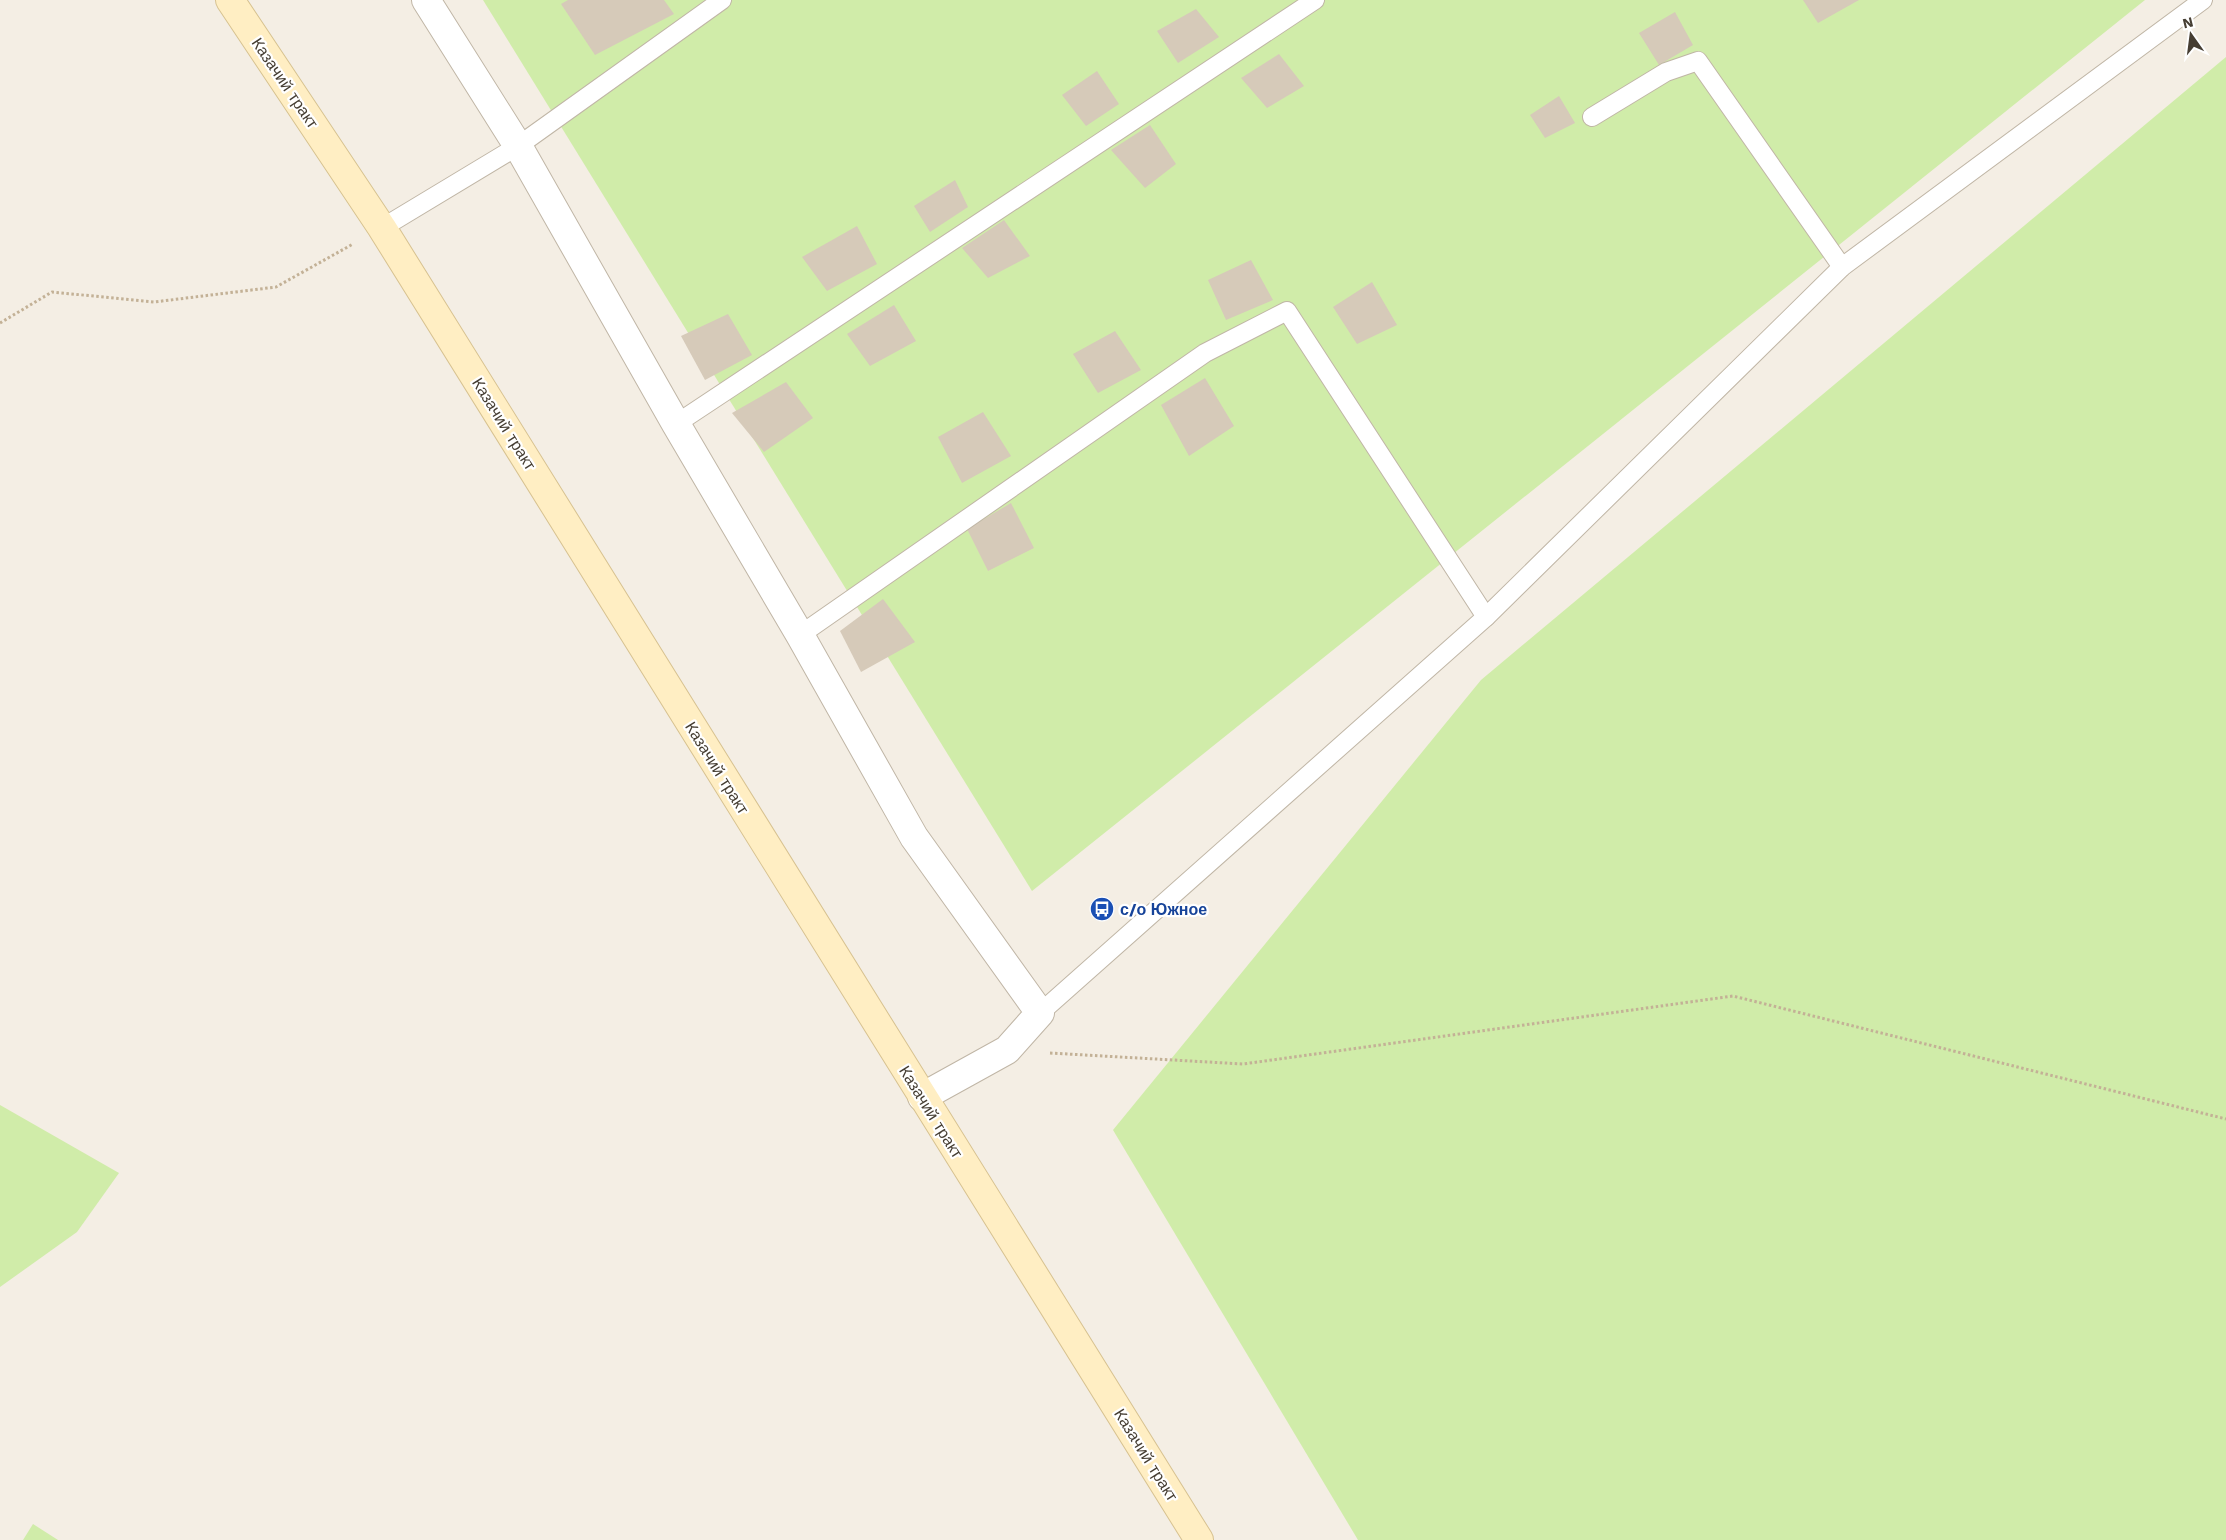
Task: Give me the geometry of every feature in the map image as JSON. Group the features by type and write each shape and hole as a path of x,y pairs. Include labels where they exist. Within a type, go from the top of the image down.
{"main road":[{"name":"Казачий тракт","path":"230,0 382,228 1199,1540"}],"street":[{"path":"426,0 518,146 676,424 800,635 914,837 1040,1013 1007,1050 922,1097"}],"lane":[{"path":"382,228 518,146 722,0"},
{"path":"676,424 1315,0"},
{"path":"1040,1013 1486,617 1842,266 2203,0"},
{"path":"1592,117 1666,72 1698,61 1842,266"},
{"path":"800,635 1205,353 1287,311 1486,617"}],"path":[{"path":"0,323 52,292 154,302 276,287 382,228"},
{"path":"1007,1050 1243,1064 1733,996 2226,1119"}],"green space":[{"path":"483,0 2145,0 1032,891"},
{"path":"2226,57 2226,1540 1358,1540 1113,1130 1481,680"},
{"path":"0,1105 119,1173 77,1232 0,1287"},
{"path":"33,1524 58,1540 23,1540"}],"building":[{"path":"568,0 664,0 674,14 595,55 561,4"},
{"path":"1803,0 1859,0 1818,23"},
{"path":"1196,9 1219,37 1178,63 1157,31"},
{"path":"1675,12 1693,45 1659,65 1639,33"},
{"path":"1279,54 1304,86 1267,108 1241,78"},
{"path":"1097,71 1119,104 1086,126 1062,95"},
{"path":"1559,96 1575,123 1545,138 1530,115"},
{"path":"1150,125 1176,164 1145,188 1111,150"},
{"path":"955,180 968,207 930,232 914,206"},
{"path":"1004,220 1030,256 988,278 962,248"},
{"path":"857,226 877,264 827,291 802,257"},
{"path":"1251,260 1273,300 1226,320 1208,280"},
{"path":"1372,282 1397,325 1357,344 1333,307"},
{"path":"894,305 916,341 870,366 847,334"},
{"path":"728,314 752,355 705,380 681,336"},
{"path":"1115,331 1141,370 1098,393 1073,354"},
{"path":"1205,378 1234,426 1189,456 1161,405"},
{"path":"786,382 813,418 764,452 732,413"},
{"path":"983,412 1011,456 962,483 938,437"},
{"path":"1011,503 1034,548 988,571 967,529"},
{"path":"883,599 915,642 861,672 840,631"}],"place":[{"name":"с/о Южное","path":"1102,909"}]}
